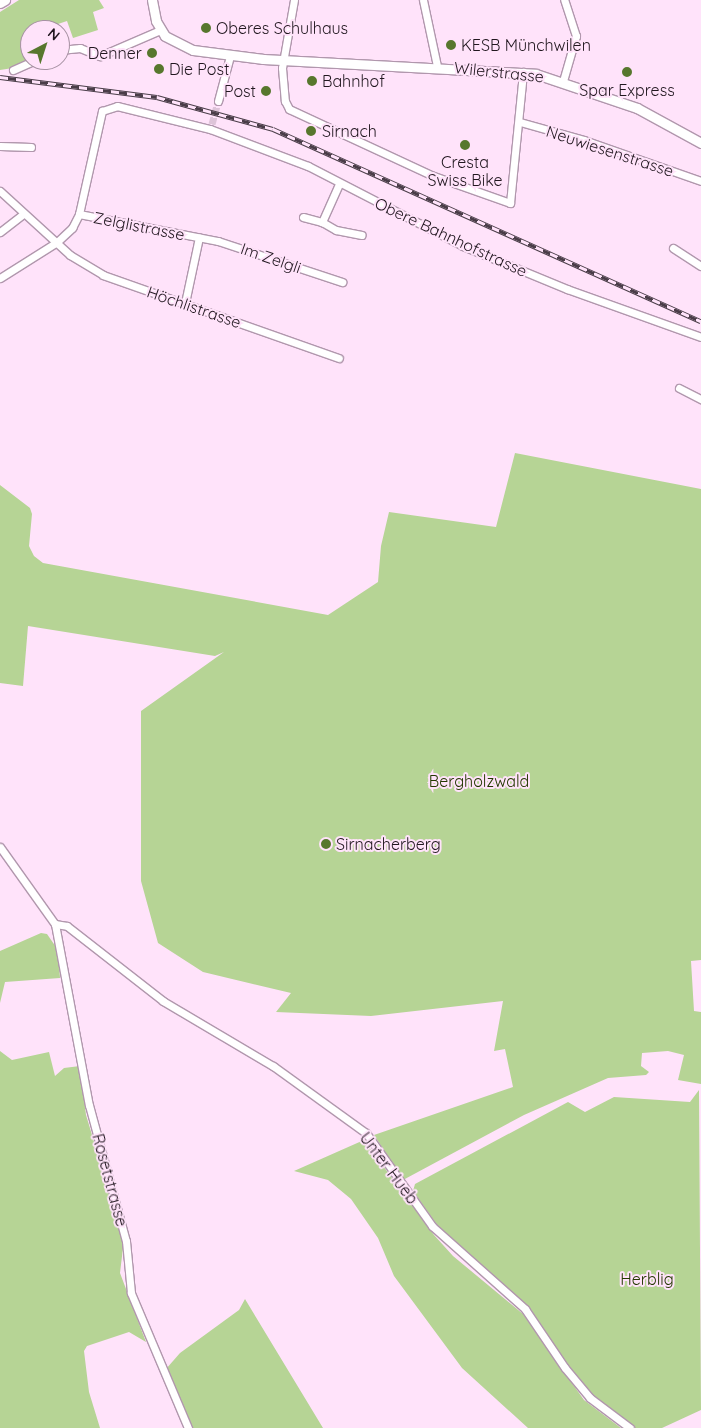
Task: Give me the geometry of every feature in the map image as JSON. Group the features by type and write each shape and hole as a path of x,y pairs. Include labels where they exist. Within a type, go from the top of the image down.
{"main road":[{"path":"0,3 5,0"},
{"path":"152,0 160,30 181,46 230,56"},
{"name":"Wilerstrasse","path":"230,56 523,72 563,81 637,108 701,143"}],"street":[{"path":"294,0 283,60 285,101 297,115 430,175 510,204 520,122 523,72"},
{"path":"423,0 437,66"},
{"path":"563,81 576,36 564,0"},
{"path":"70,49 80,48 100,56 160,30"},
{"path":"218,101 230,56"},
{"path":"13,70 20,67"},
{"name":"Obere Bahnhofstrasse","path":"79,214 99,120 106,107 132,107 211,126 308,166 339,184 463,246 567,289 701,337"},
{"name":"Neuwiesenstrasse","path":"520,122 584,140 701,181"},
{"path":"0,146 31,147"},
{"path":"322,222 339,184"},
{"name":"Höchlistrasse","path":"0,191 22,214 75,258 103,275 339,358"},
{"path":"0,232 22,214"},
{"path":"0,278 57,242 72,228 79,214"},
{"name":"Zelglistrasse","path":"79,214 198,237"},
{"path":"303,217 322,222 336,230 362,235"},
{"path":"184,303 198,237"},
{"name":"Im Zelgli","path":"198,237 248,250 342,282"},
{"path":"673,248 701,266"},
{"path":"679,388 701,398"},
{"path":"0,847 8,862 50,912 55,924"},
{"name":"Rosetstrasse","path":"55,924 89,1104 126,1241 131,1293 188,1428"},
{"name":"Unter Hueb","path":"55,924 67,926 162,1001 272,1066 366,1133 432,1226 525,1310 565,1368 590,1398 630,1428"}],"green space":[{"path":"19,0 99,0 104,8 93,12 98,30 73,38 70,30 70,20 20,20 20,65 0,70 0,12"},
{"name":"Bergholzwald","path":"515,453 701,489 701,960 691,961 694,1011 701,1012 701,1084 678,1080 684,1055 668,1051 642,1053 641,1066 649,1072 646,1075 608,1078 524,1115 403,1180 374,1135 513,1087 505,1049 494,1051 503,1001 371,1016 276,1012 291,993 203,972 158,943 141,881 141,711 224,652 215,656 28,626 23,686 0,683 0,485 30,508 32,514 29,546 34,556 43,563 328,615 378,582 381,546 389,512 496,527"},
{"path":"41,933 47,934 58,950 60,978 5,982 0,1003 0,951"},
{"path":"0,1051 12,1060 49,1052 55,1076 64,1068 80,1066 86,1115 120,1228 123,1248 120,1273 146,1342 129,1332 87,1346 84,1351 89,1392 100,1428 0,1428"},
{"name":"Herblig","path":"699,1090 701,1410 662,1428 635,1428 594,1397 571,1371 535,1317 440,1229 413,1191 415,1184 568,1102 585,1112 614,1097 690,1102"},
{"path":"364,1140 434,1235 453,1256 523,1314 584,1400 621,1428 528,1428 462,1368 394,1276 378,1238 351,1199 328,1180 294,1171"},
{"path":"245,1299 323,1428 192,1428 166,1369 180,1353 239,1310"}],"tunnel":[{"path":"212,124 218,101"}],"railway":[{"path":"0,77 157,97 273,129 701,321"}],"place":[{"name":"Oberes Schulhaus","path":"206,28"},
{"name":"KESB Münchwilen","path":"451,45"},
{"name":"Denner","path":"152,53"},
{"name":"Die Post","path":"159,69"},
{"name":"Spar Express","path":"627,72"},
{"name":"Bahnhof","path":"312,81"},
{"name":"Post","path":"266,91"},
{"name":"Sirnach","path":"311,131"},
{"name":"Cresta Swiss Bike","path":"465,145"},
{"name":"Sirnacherberg","path":"326,844"}]}
